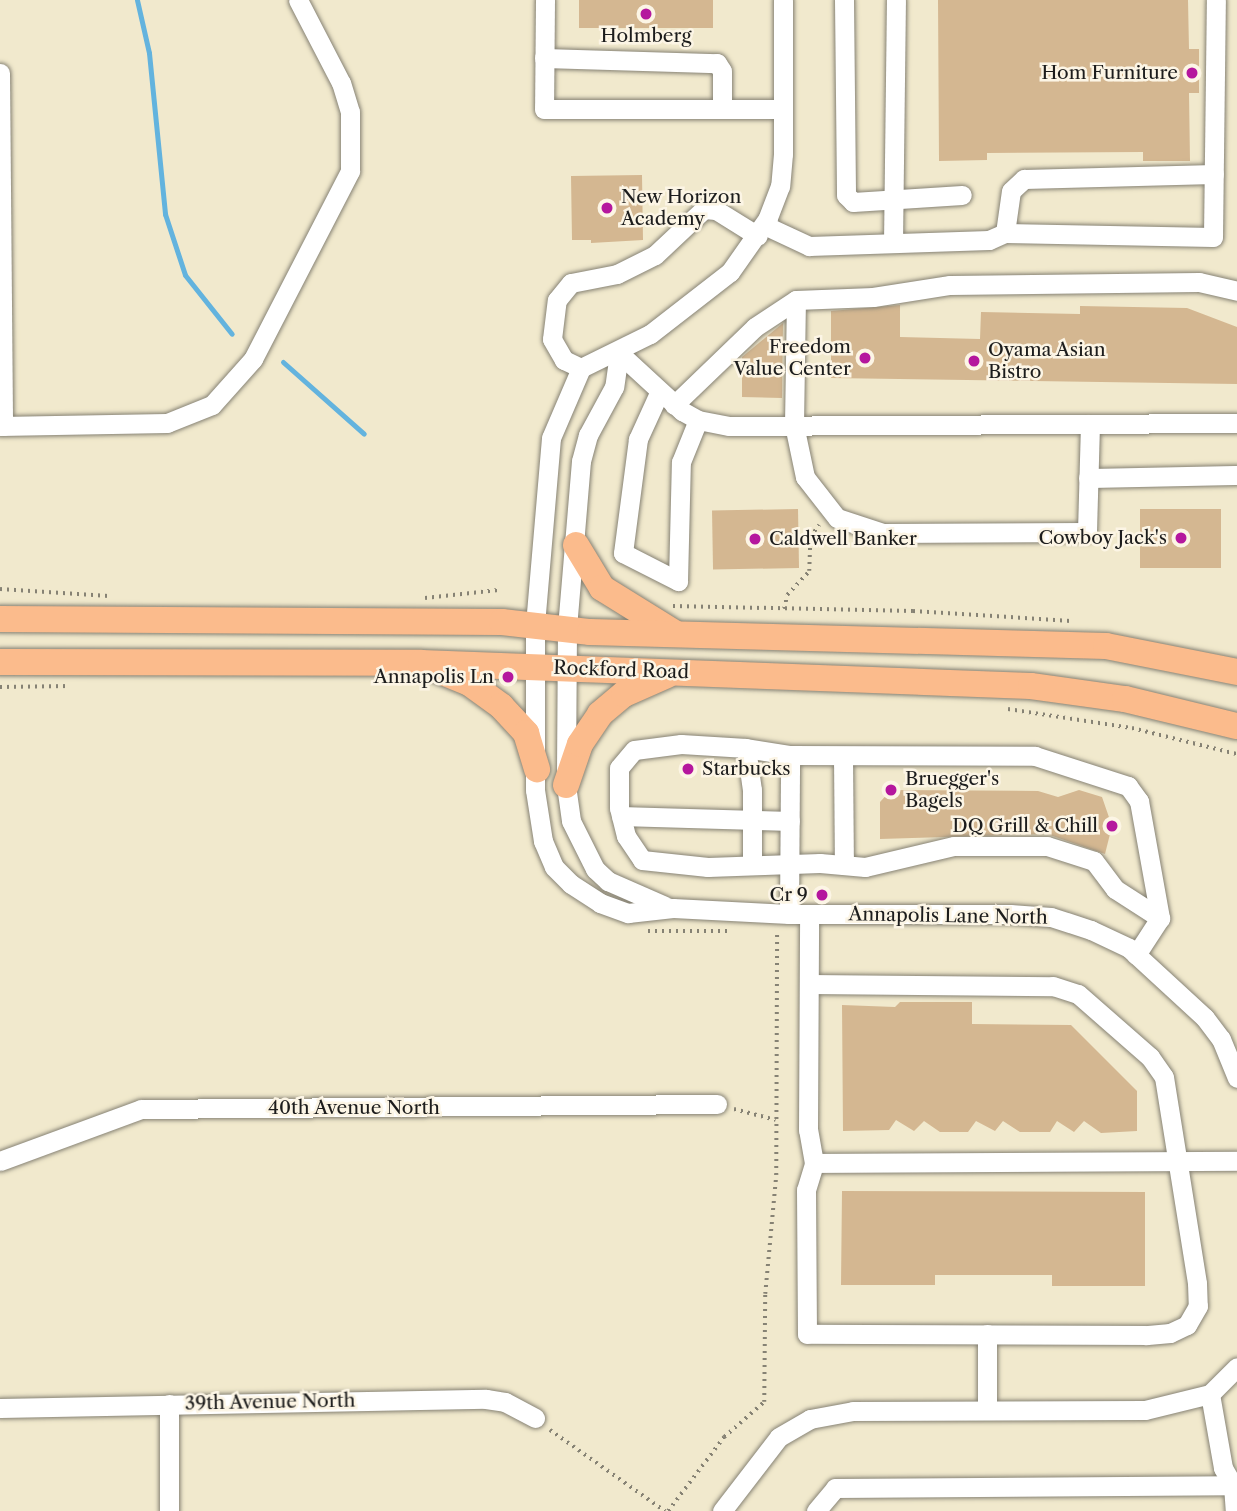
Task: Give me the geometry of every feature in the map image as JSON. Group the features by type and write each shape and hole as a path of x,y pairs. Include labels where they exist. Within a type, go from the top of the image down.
{"main road":[{"path":"576,545 602,588 673,632"},
{"path":"0,609 27,619"},
{"name":"Rockford Road","path":"0,619 536,625 568,629 1105,646 1237,672"},
{"name":"Rockford Road","path":"0,662 421,663 1031,686 1125,699 1237,726"},
{"path":"421,663 468,682 501,706 526,733 537,769"},
{"path":"566,785 580,744 600,714 624,694 675,671"}],"street":[{"path":"0,73 2,426 144,425 190,416 212,405 234,384 290,291 339,200 350,171 354,142 341,83 298,0"},
{"path":"545,0 544,109 783,109"},
{"path":"783,0 780,186 761,231 730,272 619,353 581,368 564,360 552,339 557,300 571,283 617,274 655,255 704,209 716,210 761,231 809,246 989,240 1005,233 1213,237 1216,0"},
{"path":"844,0 846,195 853,202 962,195"},
{"path":"893,243 896,0"},
{"path":"544,58 717,63 722,71 722,109"},
{"path":"1005,233 1011,191 1024,179 1214,174"},
{"path":"698,420 681,462 678,581 623,553 638,439 666,399 755,327 796,300 873,297 950,285 1199,282 1237,291"},
{"path":"796,300 794,425 805,477 837,518 883,533 1087,532 1090,424"},
{"path":"619,353 666,399 698,420 729,426 1237,423"},
{"name":"Annapolis Lane North","path":"619,353 614,387 588,435 581,461 568,629 566,785 571,821 595,869 635,895 673,908"},
{"name":"Annapolis Lane North","path":"581,368 551,438 535,667 537,769 543,841 554,866 570,884 600,903 628,913 673,908 789,914 1051,917 1091,930 1136,955 1205,1018 1221,1039 1237,1078"},
{"path":"1088,478 1237,475"},
{"path":"1136,955 1160,918 1139,801 1128,786 1035,756 790,755 746,748 681,744 634,750 619,768 621,816 626,836 642,860 708,867 790,863 865,867 954,846 1047,846 1094,861 1115,889 1160,918"},
{"path":"746,748 752,821 752,865"},
{"path":"789,914 790,755"},
{"path":"843,756 844,865"},
{"path":"621,816 790,821"},
{"path":"809,914 808,1130 814,1163 806,1190 807,1334 1145,1335 1170,1333 1187,1325 1198,1306 1197,1283 1164,1077 1150,1057 1079,994 1053,986 809,984"},
{"name":"40th Avenue North","path":"0,1161 141,1109 717,1104"},
{"path":"814,1163 1237,1161"},
{"path":"987,1334 987,1410"},
{"path":"722,1511 779,1437 810,1419 853,1411 1145,1410 1210,1394 1237,1367"},
{"path":"1210,1394 1223,1468 1233,1485 1235,1511"},
{"name":"39th Avenue North","path":"0,1408 486,1399 505,1402 535,1418"},
{"path":"169,1404 169,1511"},
{"path":"816,1511 835,1488 1233,1485"}],"path":[{"path":"784,609 787,595 809,571 810,537 830,509"},
{"path":"0,589 119,597"},
{"path":"422,598 499,590"},
{"path":"665,606 913,611 1075,622"},
{"path":"0,687 81,686"},
{"path":"995,709 1118,725 1237,754"},
{"path":"535,1418 667,1511 724,1437 764,1402 776,1120 777,931"},
{"path":"717,1104 776,1120"}],"building":[{"name":"Holmberg","path":"579,0 713,0 713,28 579,28"},
{"path":"938,0 1188,0 1189,49 1199,49 1199,93 1189,93 1190,161 1143,161 1143,152 987,153 987,160 939,161"},
{"name":"New Horizon Academy","path":"642,175 643,240 591,243 591,240 572,240 571,176"},
{"path":"900,305 900,337 980,339 981,312 1080,314 1080,306 1187,308 1237,327 1237,384 831,378 831,311"},
{"path":"783,323 782,398 742,397 742,357"},
{"name":"Caldwell Banker","path":"798,509 799,568 713,569 712,511"},
{"name":"Cowboy Jack's","path":"1140,509 1221,509 1221,568 1140,568"},
{"path":"891,790 1038,791 1058,797 1079,790 1102,797 1112,826 1105,854 1047,834 880,839 880,802"},
{"path":"900,1002 972,1002 972,1024 1071,1025 1137,1091 1137,1131 1101,1133 1084,1121 1074,1132 1057,1121 1050,1132 1020,1132 1003,1121 995,1131 976,1121 968,1132 940,1132 924,1121 914,1131 896,1120 889,1130 843,1131 842,1005 895,1007"},
{"path":"842,1191 1145,1192 1145,1286 1052,1286 1052,1275 935,1275 935,1285 841,1285"}],"waterway":[{"path":"137,0 149,53 165,214 185,275 232,334"},
{"path":"283,362 364,434"}],"place":[{"name":"Holmberg","path":"646,14"},
{"name":"Hom Furniture","path":"1192,73"},
{"name":"New Horizon Academy","path":"607,208"},
{"name":"Freedom Value Center","path":"865,358"},
{"name":"Oyama Asian Bistro","path":"974,361"},
{"name":"Cowboy Jack's","path":"1181,538"},
{"name":"Caldwell Banker","path":"755,539"},
{"name":"Annapolis Ln","path":"508,677"},
{"name":"Starbucks","path":"688,769"},
{"name":"Bruegger's Bagels","path":"891,790"},
{"name":"DQ Grill & Chill","path":"1112,826"},
{"name":"Cr 9","path":"822,895"}]}
